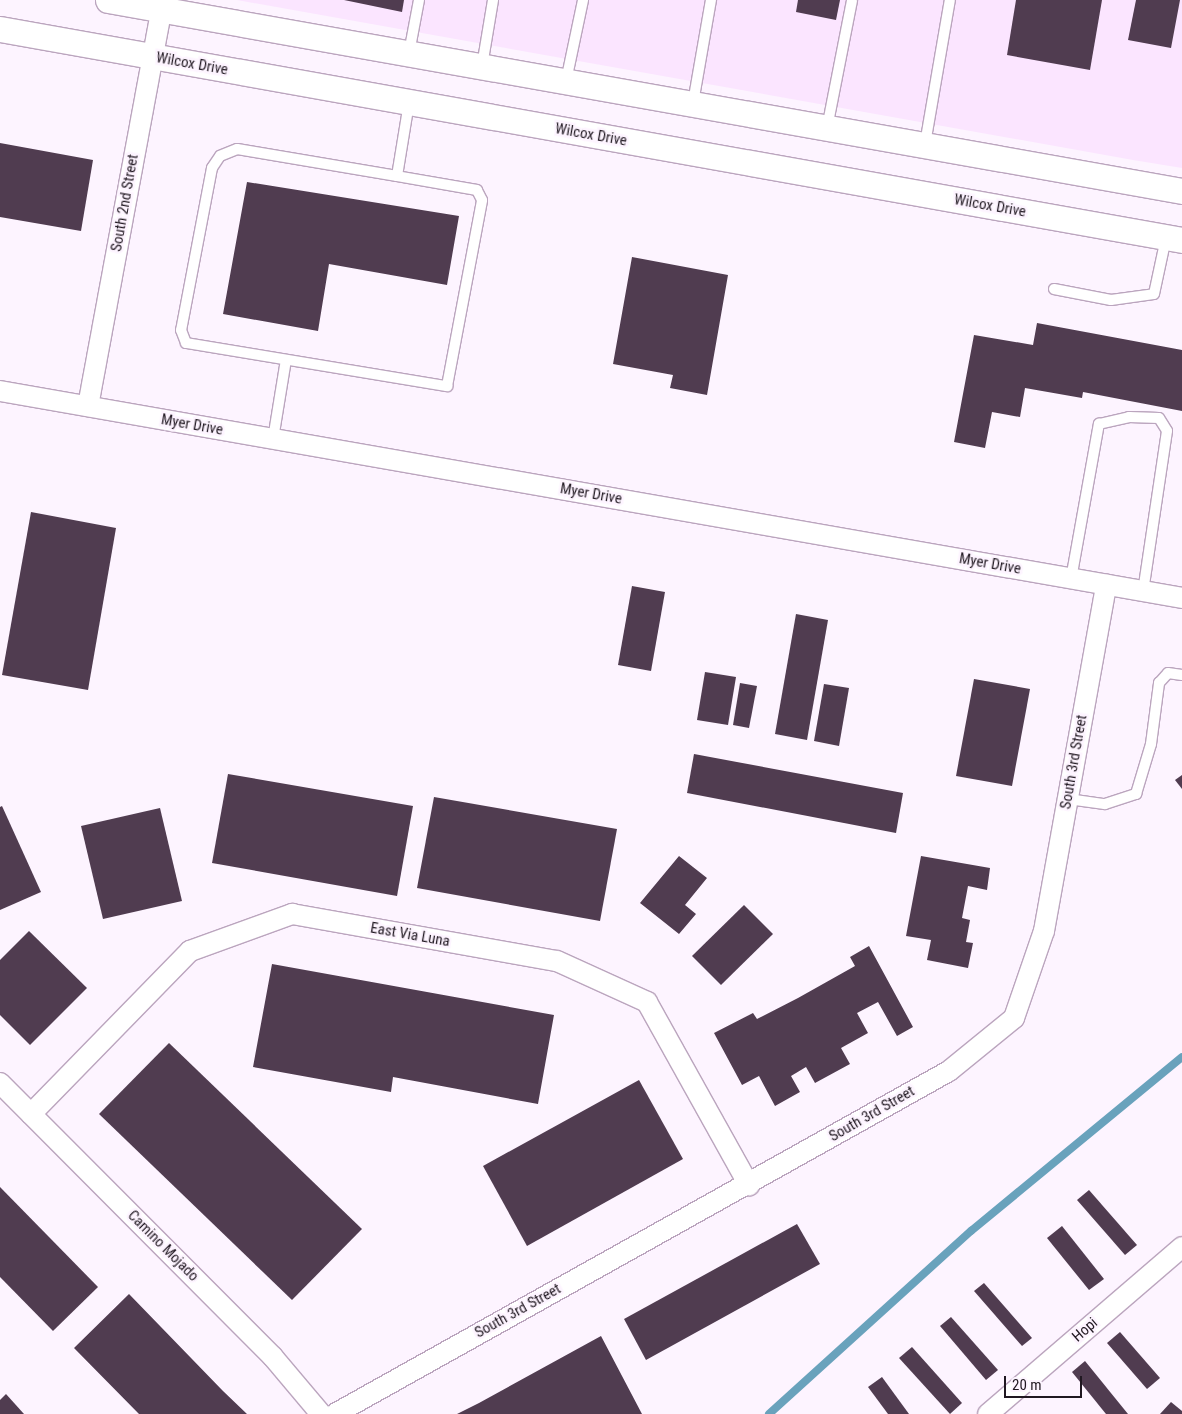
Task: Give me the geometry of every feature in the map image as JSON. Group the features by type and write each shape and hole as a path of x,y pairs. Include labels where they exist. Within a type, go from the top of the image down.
{"street":[{"path":"108,0 162,5 409,54 1182,191"},
{"name":"South 2nd Street","path":"88,406 162,5"},
{"name":"Wilcox Drive","path":"0,30 1174,238"},
{"name":"Myer Drive","path":"0,391 1182,598"},
{"name":"South 3rd Street","path":"335,1414 749,1185 949,1071 1014,1018 1044,931 1106,585"},
{"name":"East Via Luna","path":"31,1114 190,951 292,914 557,961 646,1002 749,1185"},
{"name":"Camino Mojado","path":"0,1083 273,1357 322,1414"},
{"name":"Hopi","path":"988,1414 1182,1246"}],"lane":[{"path":"409,54 419,0"},
{"path":"482,67 493,0"},
{"path":"566,81 583,0"},
{"path":"692,104 711,0"},
{"path":"828,128 852,0"},
{"path":"924,146 950,0"},
{"path":"397,176 410,103"},
{"path":"236,149 397,176 477,190 482,200 447,386 186,343 181,330 212,168 220,156 236,149"},
{"path":"1054,289 1111,300 1154,294 1174,238"},
{"path":"273,439 286,360"},
{"path":"1071,578 1099,424 1129,416 1159,418 1167,431 1143,591"},
{"path":"1068,799 1105,804 1136,794 1151,744 1159,683 1168,674 1182,675"}],"shaded area":[{"path":"237,0 1182,0 1182,168 1133,160"}],"building":[{"path":"344,0 404,0 402,12"},
{"path":"798,0 840,0 836,20 796,12"},
{"path":"1016,0 1102,0 1090,70 1007,55"},
{"path":"1136,0 1180,0 1171,48 1128,40"},
{"path":"0,143 93,160 81,231 0,217"},
{"path":"247,182 459,216 447,285 329,264 318,331 223,314"},
{"path":"632,257 728,275 707,395 670,388 673,375 613,364"},
{"path":"1037,323 1182,350 1182,411 1083,392 1082,398 1025,388 1020,417 992,412 985,448 954,442 974,335 1033,345"},
{"path":"31,512 116,528 88,690 2,675"},
{"path":"632,586 665,592 651,671 618,665"},
{"path":"796,614 828,620 807,740 775,734"},
{"path":"705,672 736,677 728,725 697,720"},
{"path":"974,679 1030,689 1012,786 956,776"},
{"path":"740,683 757,686 749,728 733,725"},
{"path":"824,684 849,688 839,746 814,741"},
{"path":"694,754 903,793 896,833 687,793"},
{"path":"228,774 413,806 397,896 212,863"},
{"path":"1182,775 1182,789 1175,780"},
{"path":"434,797 617,829 600,921 417,888"},
{"path":"2,806 41,892 0,910 0,807"},
{"path":"160,808 182,901 103,919 81,826"},
{"path":"679,856 707,878 685,905 696,914 679,934 640,903"},
{"path":"921,856 990,868 987,890 968,886 962,918 970,920 966,942 973,943 968,968 927,960 931,940 906,936"},
{"path":"744,905 773,934 721,985 692,956"},
{"path":"29,931 87,988 30,1045 0,1015 0,960"},
{"path":"869,946 913,1027 897,1036 878,1002 857,1013 868,1033 841,1048 850,1064 815,1083 806,1067 791,1076 800,1092 775,1106 759,1076 742,1085 714,1033 753,1013 757,1019 798,998 855,966 850,957"},
{"path":"272,964 554,1015 538,1104 393,1077 391,1092 253,1067"},
{"path":"169,1043 362,1229 292,1300 99,1114"},
{"path":"639,1080 683,1159 527,1246 483,1166"},
{"path":"0,1187 98,1287 53,1331 0,1277"},
{"path":"1089,1190 1137,1245 1125,1255 1077,1200"},
{"path":"797,1224 820,1264 646,1360 624,1319"},
{"path":"1062,1226 1104,1279 1089,1290 1047,1238"},
{"path":"984,1283 1032,1338 1022,1346 974,1291"},
{"path":"129,1294 247,1414 139,1414 74,1348"},
{"path":"951,1317 998,1370 986,1380 940,1326"},
{"path":"1120,1332 1160,1378 1147,1389 1107,1343"},
{"path":"601,1336 642,1414 457,1414 479,1403"},
{"path":"912,1347 962,1403 950,1414 899,1358"},
{"path":"1085,1361 1128,1414 1106,1414 1072,1372"},
{"path":"882,1377 909,1414 888,1414 868,1387"},
{"path":"6,1394 24,1414 0,1414 0,1400"},
{"path":"1171,1402 1182,1411 1182,1414 1160,1414"}],"waterway":[{"path":"769,1414 971,1231 1182,1057"}]}
